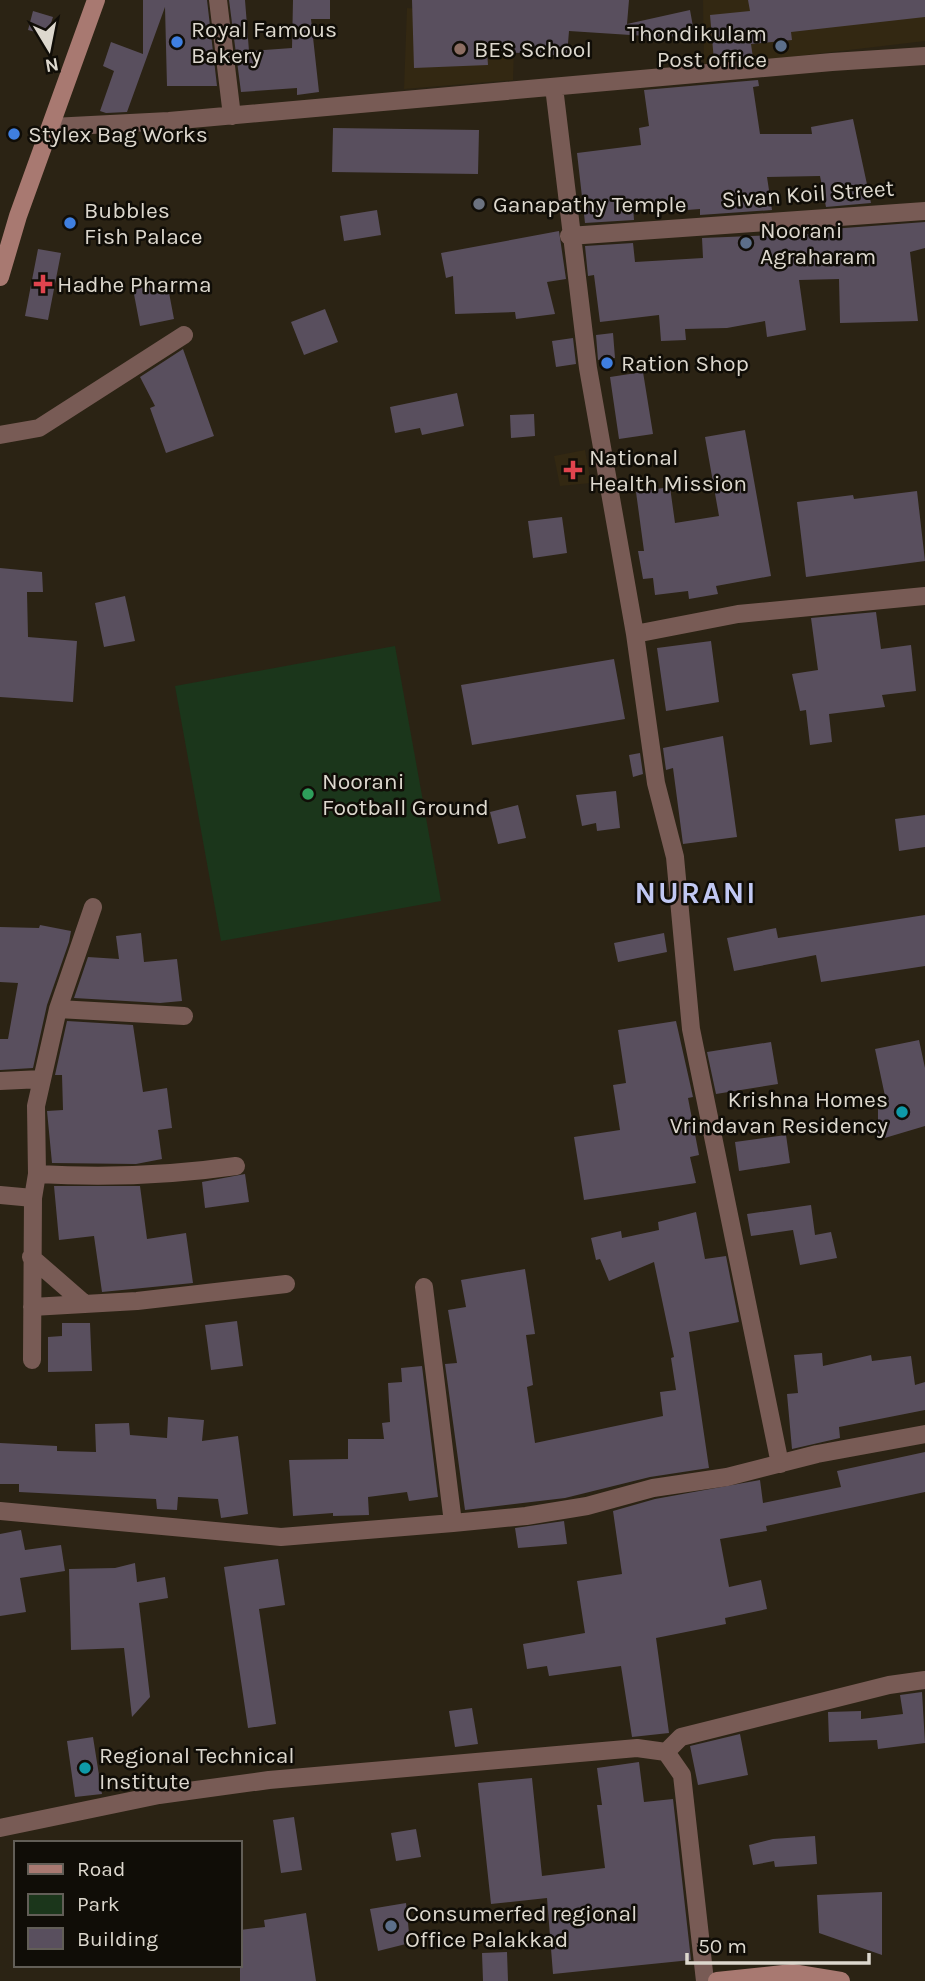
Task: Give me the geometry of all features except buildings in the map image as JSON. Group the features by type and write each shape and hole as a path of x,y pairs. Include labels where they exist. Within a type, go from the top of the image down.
{"street":[{"path":"0,277 18,216 96,0"},
{"path":"218,0 232,116"},
{"path":"52,127 232,116 925,56"},
{"path":"554,87 569,236 588,368 635,634 656,783 675,857 691,1029 780,1464"},
{"name":"Sivan Koil Street","path":"569,236 925,211"},
{"path":"0,435 39,428 184,335"},
{"path":"635,634 738,614 925,596"},
{"path":"32,1360 31,1257 33,1198 37,1174 36,1106 58,1009 93,907"},
{"path":"58,1009 184,1016"},
{"path":"0,1081 43,1079"},
{"path":"37,1174 99,1178 165,1176 236,1166"},
{"path":"0,1195 33,1198"},
{"path":"31,1257 85,1304"},
{"path":"32,1307 137,1301 286,1284"},
{"path":"424,1287 453,1523"},
{"path":"0,1511 281,1537 453,1523 575,1508 653,1488 727,1477 925,1434"},
{"path":"666,1752 681,1737 889,1685 925,1680"},
{"path":"0,1828 159,1795 270,1780 637,1748 666,1752 682,1775 705,1981"},
{"path":"716,1981 792,1973 841,1981"}],"shaded area":[{"path":"703,0 925,0 925,41 704,67"},
{"name":"BES School","path":"407,8 515,17 513,80 404,89"},
{"name":"National Health Mission","path":"585,450 591,483 560,486 554,456"}],"green space":[{"name":"Noorani Football Ground","path":"395,646 441,901 221,941 175,686"}],"place":[{"name":"Royal Famous Bakery","path":"177,42"},
{"name":"Thondikulam Post office","path":"781,46"},
{"name":"BES School","path":"460,49"},
{"name":"Stylex Bag Works","path":"14,134"},
{"name":"Ganapathy Temple","path":"479,204"},
{"name":"Bubbles Fish Palace","path":"70,223"},
{"name":"Noorani Agraharam","path":"746,243"},
{"name":"Hadhe Pharma","path":"43,284"},
{"name":"Ration Shop","path":"607,363"},
{"name":"National Health Mission","path":"573,470"},
{"name":"Noorani Football Ground","path":"308,794"},
{"name":"Krishna Homes Vrindavan Residency","path":"902,1112"},
{"name":"Regional Technical Institute","path":"85,1768"},
{"name":"Consumerfed regional Office Palakkad","path":"391,1926"}],"district":[{"name":"NURANI","path":"696,893"}]}
